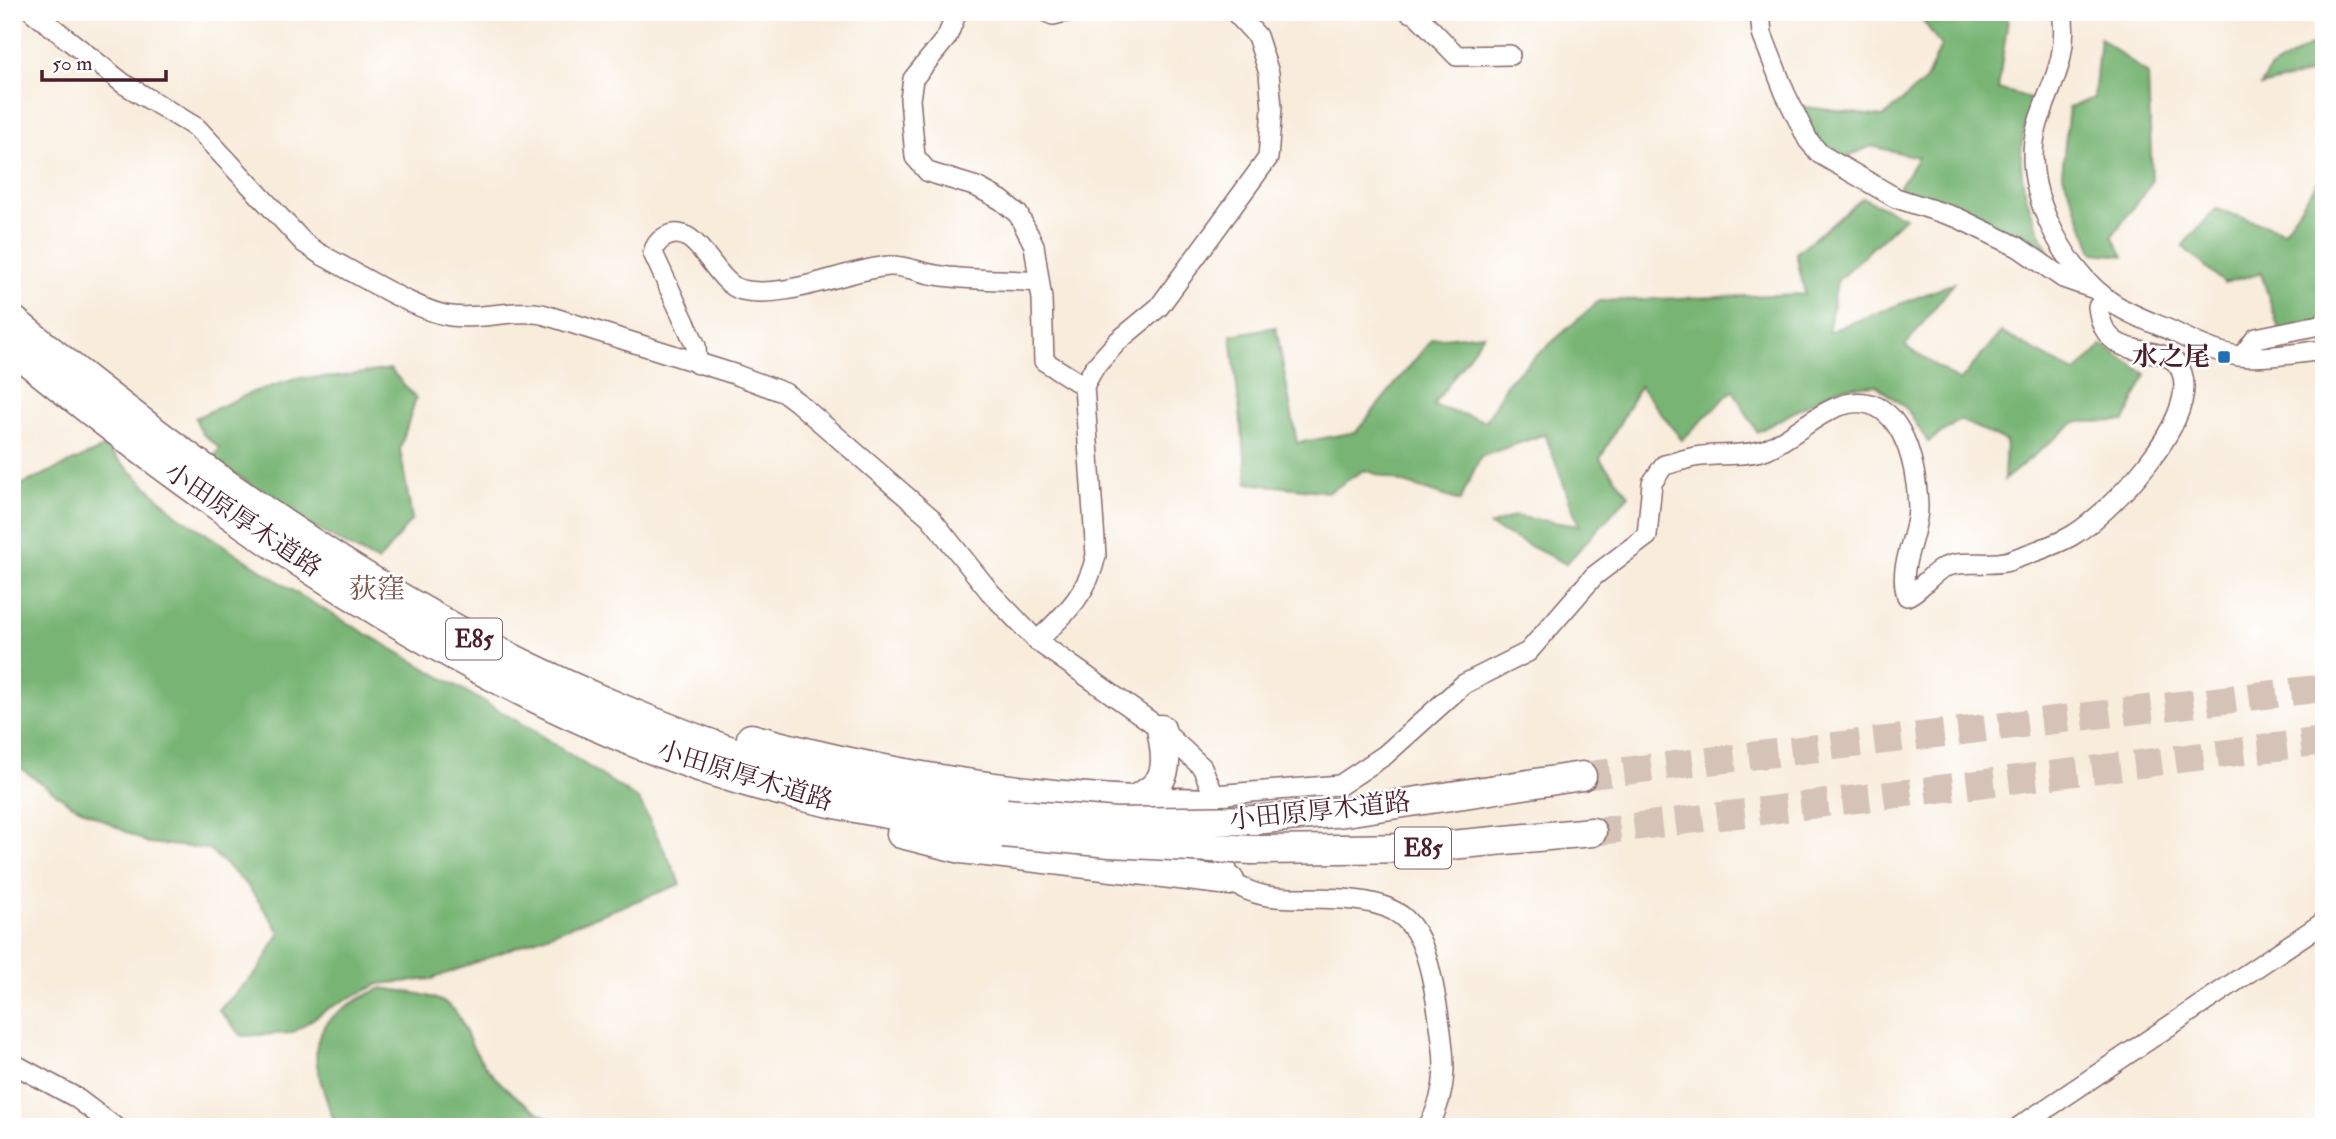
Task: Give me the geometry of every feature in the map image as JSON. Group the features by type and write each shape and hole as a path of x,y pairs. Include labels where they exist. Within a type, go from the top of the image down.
{"highway":[{"name":"小田原厚木道路","path":"12,319 107,397 221,482 313,544 506,657 695,738 788,769 1004,823 1110,843 1253,850 1418,848 1592,832"},
{"name":"小田原厚木道路","path":"12,349 94,415 240,522 369,605 460,657 597,728 696,766 783,792 878,814 1004,823 1254,820 1345,812 1582,776"},
{"path":"506,657 650,706 806,753 979,784 1128,802 1214,799"},
{"path":"1128,802 1152,790 1161,780 1166,755 1161,729"},
{"path":"783,792 858,823 961,849 1230,881"}],"street":[{"path":"33,12 124,84 197,128 304,243 320,254 436,313 466,316 521,311 542,314 771,387 797,402 929,517 990,592 1037,641 1161,729 1202,767 1214,799 1221,848 1230,881 1264,898 1358,898 1375,902 1407,919 1415,927 1433,980 1446,1060 1445,1086 1438,1110 1428,1127"},
{"path":"957,12 947,37 914,79 910,99 915,157 928,172 977,187 1001,200 1018,214 1034,245 1037,282 1042,299 1044,361 1084,386"},
{"path":"1046,12 1053,15 1066,12"},
{"path":"1037,641 1082,594 1092,574 1096,555 1084,386 1094,368 1118,341 1159,307 1268,158 1272,108 1269,73 1257,37 1235,12"},
{"path":"1409,12 1416,14 1457,56 1510,55"},
{"path":"1760,12 1762,34 1785,93 1808,140 1820,154 1896,198 1958,218 2018,247 2063,278 2223,353 2242,356 2324,350"},
{"path":"2062,12 2063,58 2037,127 2033,154 2034,177 2050,224 2081,273 2103,295"},
{"path":"697,364 696,346 653,253 662,239 676,233 684,234 693,241 723,277 734,287 744,290 780,289 891,266 938,276 1037,282"},
{"path":"1214,799 1340,785 1385,755 1464,684 1528,652 1587,583 1647,536 1652,484 1664,465 1695,457 1763,450 1817,417 1846,404 1857,401 1877,406 1894,421 1906,439 1918,509 1902,581 1907,596 1916,592 1945,567 2005,562 2073,536 2136,480 2171,426 2181,401 2184,382 2181,370 2172,359 2126,349 2109,336 2101,325 2098,307 2103,295"},
{"path":"2242,356 2256,338 2324,324"},
{"path":"2020,1127 2324,922"},
{"path":"12,1063 75,1097 116,1127"}],"green space":[{"path":"1917,12 2009,12 1998,89 2034,99 2026,122 2021,162 2027,198 2051,258 2015,236 1977,218 1898,189 1918,157 1871,146 1843,159 1821,145 1799,106 1883,117 1926,80 1941,46"},
{"path":"2100,38 2148,75 2152,182 2112,236 2124,256 2094,253 2062,173 2069,107 2094,98"},
{"path":"2324,38 2324,331 2281,336 2261,273 2224,283 2182,246 2216,209 2284,231 2319,180 2320,71 2261,86 2270,69"},
{"path":"1863,198 1905,217 1837,281 1828,332 1954,283 1905,346 1960,381 2001,332 2076,373 2102,345 2146,374 2125,421 2075,422 2004,480 2006,441 1960,420 1928,442 1907,409 1876,385 1838,388 1757,432 1733,390 1682,440 1640,386 1600,459 1629,495 1566,564 1490,526 1514,516 1579,526 1545,434 1480,457 1460,501 1364,470 1329,492 1248,483 1231,335 1276,327 1297,443 1356,432 1432,339 1484,334 1433,406 1486,421 1508,381 1599,301 1805,294 1796,253"},
{"path":"390,369 416,398 400,449 412,519 378,562 313,527 213,459 220,448 202,433 195,418 253,392 299,378 336,377"},
{"path":"105,447 176,514 301,596 531,729 639,800 681,884 432,979 379,984 329,1008 292,1033 242,1036 219,1010 258,971 280,932 247,885 209,849 148,843 69,803 12,762 12,489"},
{"path":"382,988 420,994 447,1004 457,1014 482,1062 502,1084 525,1104 564,1127 336,1127 320,1078 316,1058 317,1042 336,1014"}],"tunnel":[{"path":"1582,776 2324,688"},
{"path":"1592,832 2324,741"}],"place":[{"name":"水之尾","path":"2224,357"}],"district":[{"name":"荻窪","path":"377,589"}]}
